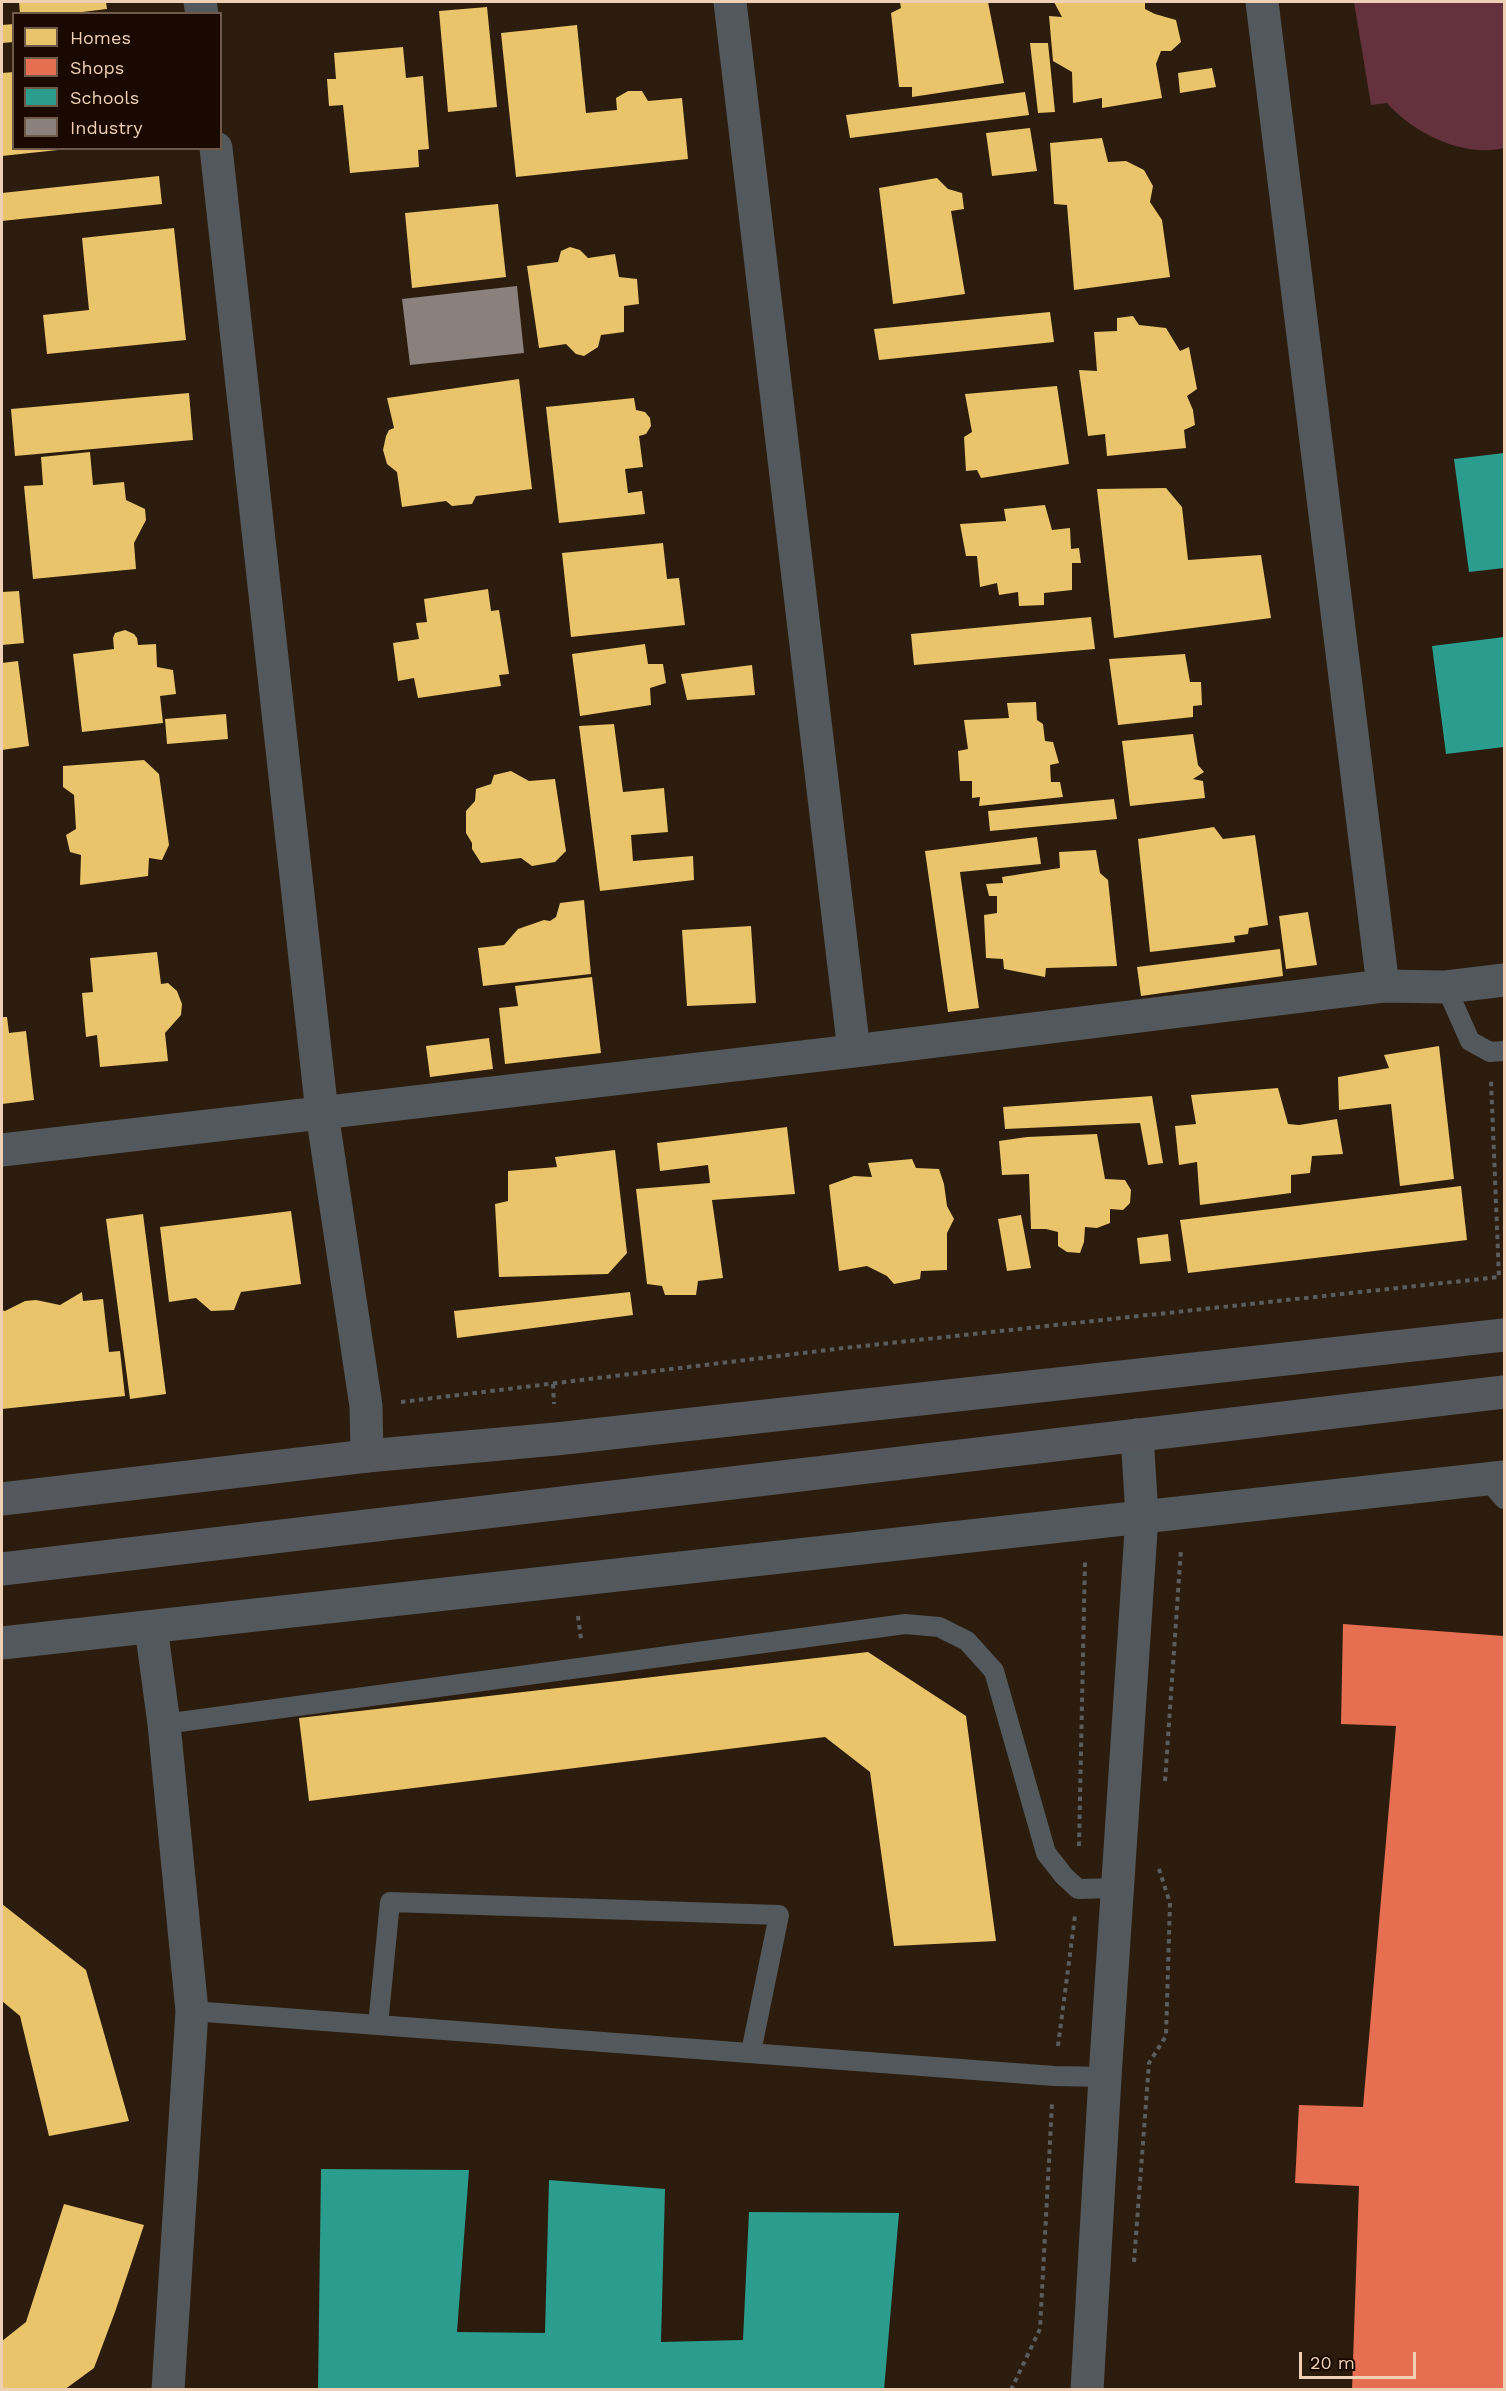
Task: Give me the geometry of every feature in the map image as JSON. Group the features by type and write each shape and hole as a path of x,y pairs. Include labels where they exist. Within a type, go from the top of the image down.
{"main road":[{"path":"2,1499 367,1456 556,1439 1504,1335"},
{"path":"2,1569 1504,1392"}],"street":[{"path":"730,2 854,1051"},
{"path":"1262,2 1383,986"},
{"path":"216,150 322,1113 366,1406 367,1456"},
{"path":"2,1150 854,1051 1383,986 1446,987 1504,980"},
{"path":"1087,2390 1142,1516 1137,1435"},
{"path":"2,1643 1142,1516 1498,1485"},
{"path":"151,1627 164,1724 192,2011 168,2390"}],"lane":[{"path":"1446,987 1470,1041 1497,1052"},
{"path":"164,1724 905,1623 939,1627 967,1641 994,1671 1046,1853 1064,1876 1078,1889 1118,1888"},
{"path":"378,2025 390,1902 778,1915 751,2052"},
{"path":"192,2011 1054,2076 1105,2077"}],"path":[{"path":"366,1406 844,1347 1502,1277 1497,1052"},
{"path":"1164,1785 1184,1512"},
{"path":"1011,2390 1040,2329 1054,2076 1078,1889 1086,1523"},
{"path":"575,1580 583,1667"},
{"path":"1134,2273 1149,2062 1166,2036 1170,1903 1158,1868 1159,1856"}],"shaded area":[{"path":"1354,2 1504,2 1504,148 1489,150 1456,146 1425,133 1398,114 1387,103 1371,105"}],"building: Homes":[{"path":"19,2 106,2 107,9 82,12 20,12"},
{"path":"900,2 988,2 1004,83 912,97 912,87 899,87 891,13 901,8"},
{"path":"1054,2 1145,2 1145,9 1176,20 1181,42 1171,51 1161,51 1156,64 1162,98 1102,108 1102,98 1073,103 1072,72 1053,61 1049,16 1062,17"},
{"path":"487,7 497,107 448,112 439,11"},
{"path":"12,24 12,42 2,43 2,25"},
{"path":"577,25 586,113 617,110 616,98 628,91 642,91 648,101 682,98 688,159 516,177 501,33"},
{"path":"1030,43 1048,43 1055,112 1038,113"},
{"path":"403,47 406,78 423,76 429,149 418,150 419,167 350,173 343,105 329,106 327,79 336,79 334,53"},
{"path":"1212,68 1216,87 1180,93 1178,73"},
{"path":"12,72 12,150 58,150 2,156 2,73"},
{"path":"1025,92 1029,115 850,138 846,115"},
{"path":"1030,128 1037,171 992,176 986,133"},
{"path":"1102,138 1108,162 1126,161 1144,170 1153,186 1150,202 1162,220 1170,277 1074,290 1067,205 1054,204 1050,143"},
{"path":"159,176 162,204 2,221 2,193"},
{"path":"937,178 948,189 962,193 964,209 951,211 965,294 893,304 879,188"},
{"path":"498,204 506,277 412,288 405,213"},
{"path":"174,228 186,340 47,354 43,315 89,310 82,238"},
{"path":"570,247 580,250 588,258 615,254 619,277 637,279 639,304 624,306 624,332 601,335 598,347 584,356 576,354 566,344 539,348 527,266 558,262 561,251"},
{"path":"1050,312 1054,342 879,360 874,329"},
{"path":"1133,316 1139,325 1166,328 1180,351 1189,347 1197,389 1187,396 1193,410 1195,425 1184,430 1186,448 1107,456 1105,434 1088,436 1079,370 1097,371 1094,332 1117,331 1117,318"},
{"path":"519,379 532,489 476,496 472,504 452,506 446,501 402,507 397,472 387,464 383,450 389,430 394,428 387,398"},
{"path":"1057,386 1069,464 981,478 977,470 966,471 964,437 972,432 965,394"},
{"path":"189,393 193,440 15,456 11,409"},
{"path":"634,398 636,410 645,412 650,418 651,426 646,434 639,436 643,467 625,469 628,493 642,491 645,514 559,523 546,407"},
{"path":"90,452 93,485 124,482 126,500 145,509 146,520 134,543 136,569 33,579 24,486 43,485 41,457"},
{"path":"1166,488 1182,507 1188,560 1261,555 1271,618 1114,638 1097,489"},
{"path":"1045,505 1052,530 1070,528 1071,549 1079,548 1081,563 1072,563 1072,590 1044,593 1044,605 1019,606 1018,592 999,595 997,583 980,587 977,556 966,556 960,524 1006,521 1004,509"},
{"path":"663,543 667,579 679,578 685,625 571,637 562,553"},
{"path":"488,589 491,611 499,610 509,674 499,675 501,686 418,698 414,678 398,681 393,643 419,639 416,623 427,622 424,599"},
{"path":"19,591 24,643 2,645 2,592"},
{"path":"1091,617 1095,649 914,665 911,634"},
{"path":"125,630 134,634 138,645 156,644 157,667 173,670 176,694 160,696 163,723 82,732 73,654 114,649 115,633"},
{"path":"645,644 648,664 663,664 666,683 650,688 651,705 580,716 572,654"},
{"path":"1185,654 1190,682 1201,682 1202,705 1193,706 1193,717 1118,725 1109,659"},
{"path":"18,661 29,746 2,750 2,663"},
{"path":"752,665 755,695 687,700 681,674"},
{"path":"1036,702 1037,720 1043,724 1045,741 1053,742 1059,763 1050,765 1051,782 1060,782 1063,797 979,806 980,797 972,798 972,781 960,781 958,751 968,749 964,720 1009,718 1007,703"},
{"path":"226,714 228,739 167,744 165,719"},
{"path":"614,724 623,792 664,788 668,832 631,835 633,861 693,856 694,880 600,891 579,726"},
{"path":"1193,734 1198,765 1204,772 1193,779 1203,781 1205,798 1130,806 1122,741"},
{"path":"144,760 159,774 169,845 162,860 149,858 148,876 80,885 81,855 70,852 66,835 76,829 74,795 63,787 63,766"},
{"path":"511,771 529,781 555,779 566,851 555,862 532,866 521,858 481,863 472,849 472,843 466,833 466,811 475,801 476,789 491,784 494,775"},
{"path":"1114,799 1117,819 990,831 988,811"},
{"path":"1214,827 1223,839 1255,835 1268,925 1249,928 1248,934 1234,936 1235,942 1150,952 1138,839"},
{"path":"1037,837 1041,864 960,872 979,1008 948,1012 925,851"},
{"path":"1096,850 1100,873 1108,880 1117,966 1046,968 1045,977 1004,969 1003,959 986,958 984,915 997,913 997,896 989,896 986,884 1003,883 1002,877 1060,868 1059,852"},
{"path":"584,900 591,974 483,986 478,948 504,945 518,929 544,920 550,921 556,917 560,903"},
{"path":"1308,912 1317,965 1286,969 1279,916"},
{"path":"751,926 756,1003 687,1006 682,930"},
{"path":"1280,949 1283,976 1141,996 1137,967"},
{"path":"157,952 161,984 168,983 177,991 182,1004 181,1015 165,1033 168,1061 100,1067 97,1035 86,1037 82,993 93,992 90,958"},
{"path":"592,977 601,1053 505,1064 499,1008 518,1006 515,986"},
{"path":"2,1017 7,1017 9,1033 26,1031 34,1100 2,1104"},
{"path":"489,1038 493,1069 430,1077 426,1046"},
{"path":"1439,1046 1454,1179 1400,1186 1391,1104 1339,1110 1338,1077 1389,1068 1384,1055"},
{"path":"1278,1088 1288,1124 1299,1125 1337,1119 1343,1154 1312,1156 1310,1173 1291,1175 1291,1193 1200,1205 1197,1162 1179,1165 1175,1126 1196,1124 1191,1095"},
{"path":"1152,1096 1163,1163 1148,1165 1140,1123 1005,1129 1003,1107"},
{"path":"787,1127 795,1194 712,1200 723,1278 698,1281 696,1295 665,1295 662,1286 647,1284 636,1189 710,1183 708,1165 660,1171 657,1143"},
{"path":"1097,1134 1105,1179 1125,1180 1131,1190 1130,1203 1123,1210 1110,1209 1110,1223 1097,1228 1085,1227 1084,1242 1080,1253 1067,1252 1058,1246 1058,1232 1031,1229 1029,1174 1002,1175 999,1141 1027,1137"},
{"path":"615,1150 627,1253 608,1274 499,1277 495,1204 508,1201 508,1171 557,1167 555,1157"},
{"path":"912,1159 916,1168 939,1169 944,1184 947,1206 954,1219 947,1233 947,1270 921,1271 920,1279 894,1284 887,1276 867,1266 839,1271 829,1185 854,1176 872,1177 868,1163"},
{"path":"1461,1186 1467,1240 1188,1273 1180,1220"},
{"path":"291,1211 301,1284 241,1292 234,1310 211,1311 196,1298 169,1302 160,1227"},
{"path":"143,1214 166,1394 130,1399 106,1219"},
{"path":"1021,1215 1031,1268 1007,1271 998,1219"},
{"path":"1168,1234 1171,1261 1140,1264 1137,1238"},
{"path":"82,1292 83,1301 103,1299 109,1352 120,1351 125,1396 2,1409 2,1310 5,1311 25,1301 36,1300 60,1305"},
{"path":"630,1292 633,1315 457,1338 454,1311"},
{"path":"868,1652 966,1716 996,1941 894,1946 870,1772 825,1737 309,1801 299,1718"},
{"path":"2,1904 86,1970 129,2121 49,2136 20,2016 2,2001"},
{"path":"64,2204 144,2225 94,2368 64,2390 2,2390 2,2341 26,2322"}],"building: Shops":[{"path":"1343,1624 1504,1636 1504,2390 1352,2390 1359,2186 1295,2183 1299,2105 1363,2107 1396,1726 1341,1724"}],"building: Schools":[{"path":"1504,453 1504,568 1469,572 1454,459"},
{"path":"1504,637 1504,747 1446,754 1432,646"},
{"path":"321,2169 469,2170 457,2332 545,2333 549,2180 665,2189 661,2342 743,2340 749,2212 899,2213 884,2390 318,2390"}],"building: Industry":[{"path":"517,286 524,353 410,365 402,299"}]}
